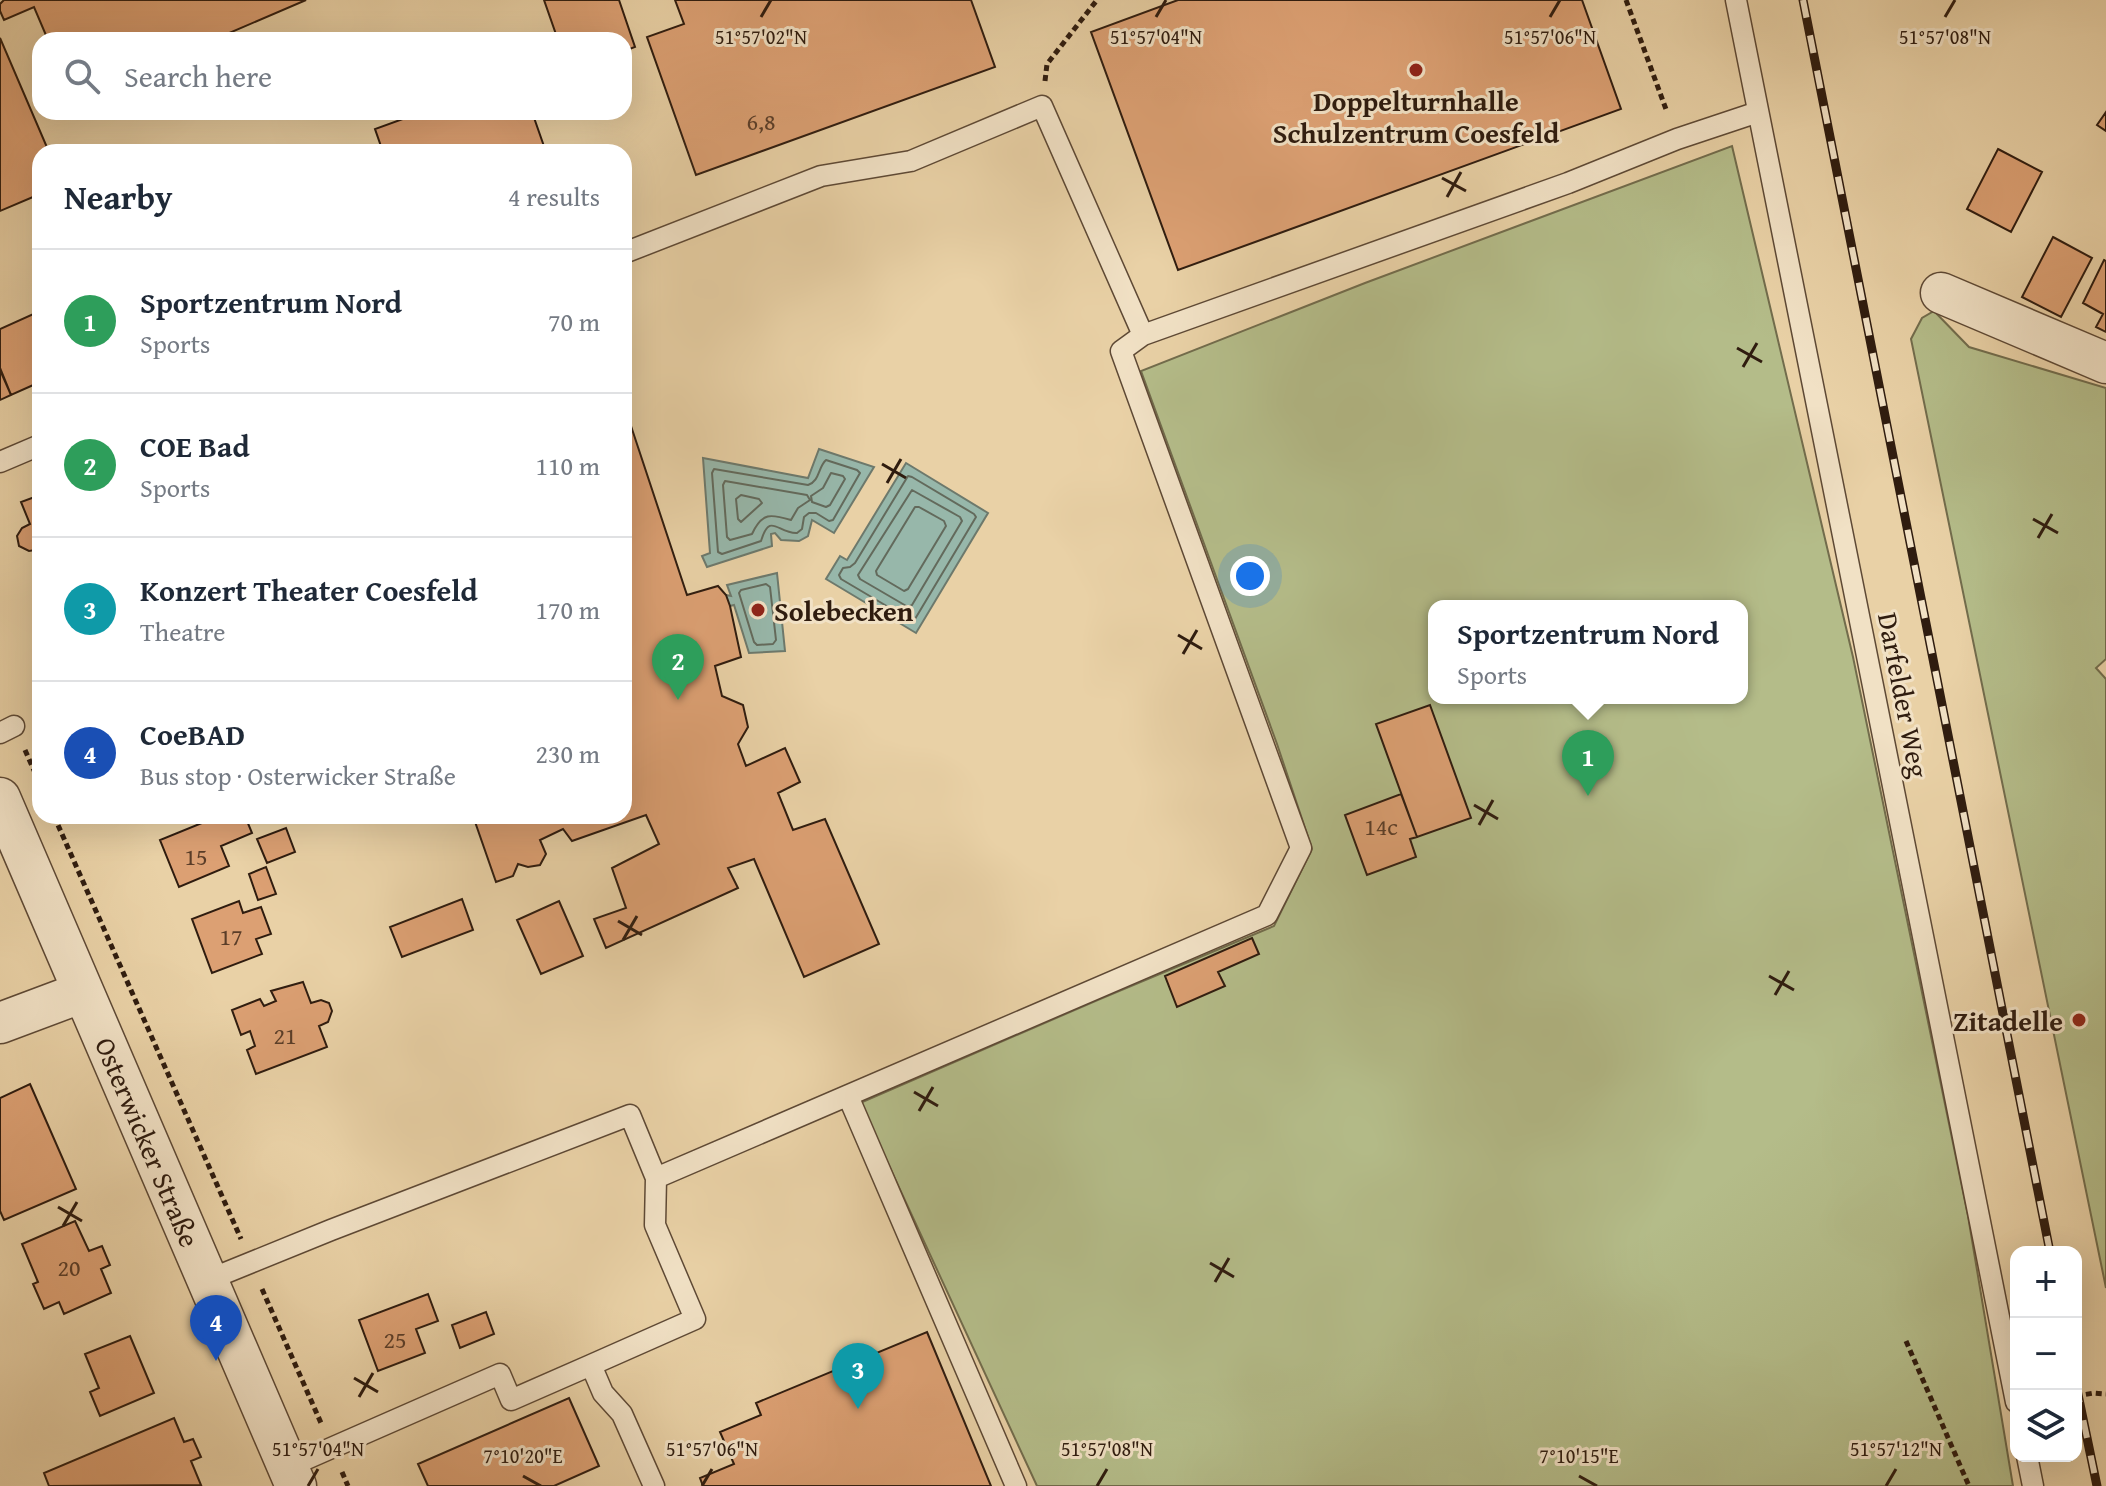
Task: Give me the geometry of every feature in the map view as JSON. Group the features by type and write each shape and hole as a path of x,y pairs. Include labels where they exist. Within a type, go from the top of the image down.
{"street":[{"path":"1941,293 2106,363"},
{"name":"Osterwicker Straße","path":"0,798 292,1477"},
{"path":"0,1023 83,992"}],"lane":[{"name":"Darfelder Weg","path":"1736,0 2014,1390"},
{"path":"632,250 821,176 911,161 1042,106 1143,335"},
{"path":"656,1178 1267,915 1301,848 1121,351 1143,335 1554,189 1677,139 1758,112"},
{"path":"0,462 32,448"},
{"path":"848,1096 1016,1486"},
{"path":"208,1280 630,1115 656,1178 655,1225 695,1319 511,1400 500,1374 332,1447 292,1477"},
{"path":"591,1365 603,1393 622,1414 654,1486"},
{"path":"2028,1462 2033,1486"}],"path":[{"path":"1042,106 1047,64 1097,0"},
{"path":"1626,0 1677,139"},
{"path":"58,824 348,1486"},
{"path":"1906,1341 1969,1486"},
{"path":"2082,1395 2106,1394"}],"green space":[{"path":"1732,146 1853,657 1968,1216 2013,1486 1037,1486 860,1103 1274,926 1312,849 1277,744 1141,371 1365,283"},
{"name":"Zitadelle","path":"1934,311 1969,347 2106,388 2106,659 2096,668 2106,679 2106,1288 1911,339 1922,318"}],"water":[{"path":"819,449 874,467 834,533 812,520 808,536 799,541 781,540 775,533 771,534 772,546 707,567 702,556 710,553 703,458 808,478"},
{"path":"906,463 988,513 916,633 826,579 840,556 847,560"},
{"name":"Solebecken","path":"777,573 785,651 749,653 734,605 720,614 726,595 731,596 727,585"}],"building":[{"path":"4,0 306,0 232,32 45,32 34,7 4,20 0,4"},
{"path":"544,0 619,0 630,32 555,32"},
{"path":"675,0 971,0 995,67 696,175 647,37 684,24"},
{"path":"1178,0 1582,0 1621,109 1178,270 1091,32"},
{"path":"0,38 32,112 32,120 35,120 46,144 32,144 32,197 0,211"},
{"path":"2106,112 2106,131 2097,125"},
{"path":"400,120 535,120 543,144 380,144 375,129"},
{"path":"1998,149 2042,172 2011,232 1967,209"},
{"path":"2053,237 2092,258 2061,317 2022,297"},
{"path":"2104,260 2106,332 2096,327 2103,314 2083,303"},
{"path":"32,315 32,386 11,395 0,368 0,329"},
{"path":"0,370 11,395 0,400"},
{"path":"632,429 687,595 718,586 730,606 741,657 715,666 722,696 743,705 748,727 738,744 746,766 785,748 800,782 778,793 793,830 825,819 879,944 804,977 754,859 728,868 738,888 606,948 594,919 626,908 612,868 659,844 646,815 632,820"},
{"path":"32,498 32,550 19,546 17,536 22,528 30,524 21,502"},
{"path":"1430,705 1471,818 1417,837 1376,724"},
{"path":"1401,794 1417,837 1410,839 1416,857 1367,875 1345,815"},
{"path":"199,824 248,824 252,833 221,846 229,866 179,887 160,840"},
{"path":"476,824 620,824 572,841 563,829 540,840 546,854 540,865 528,867 518,864 513,876 496,882"},
{"path":"286,828 295,852 267,863 257,839"},
{"path":"266,867 276,894 258,900 249,874"},
{"path":"462,899 473,930 402,957 390,927"},
{"path":"239,901 243,913 261,907 271,934 256,939 262,954 212,973 192,919"},
{"path":"559,901 583,956 541,974 517,920"},
{"path":"1252,938 1259,954 1218,972 1225,986 1177,1007 1165,976"},
{"path":"303,982 311,1003 321,1000 329,1003 332,1011 328,1022 319,1026 327,1047 256,1074 247,1050 255,1046 250,1031 241,1035 232,1010 260,999 264,1006 276,1001 271,991"},
{"path":"30,1084 76,1189 4,1220 0,1211 0,1098"},
{"path":"75,1221 89,1251 102,1246 110,1265 101,1269 111,1293 64,1314 59,1302 44,1309 33,1284 38,1282 22,1244"},
{"path":"428,1294 438,1321 416,1329 425,1353 378,1371 359,1320"},
{"path":"486,1312 494,1334 460,1348 452,1325"},
{"path":"927,1332 991,1486 703,1486 700,1478 734,1464 720,1432 761,1415 756,1403"},
{"path":"130,1336 154,1393 100,1416 90,1392 99,1388 85,1354"},
{"path":"569,1398 599,1466 554,1486 428,1486 418,1464"},
{"path":"174,1418 184,1442 193,1439 201,1457 191,1461 201,1485 49,1486 44,1473"}],"railway":[{"path":"1803,0 2049,1246"},
{"path":"2077,1390 2097,1486"}],"place":[{"name":"Doppelturnhalle Schulzentrum Coesfeld","path":"1416,70"},
{"name":"Solebecken","path":"758,610"},
{"name":"COE Bad","path":"678,700"},
{"name":"Sportzentrum Nord","path":"1588,796"},
{"name":"Zitadelle","path":"2079,1020"},
{"name":"CoeBAD","path":"216,1361"},
{"name":"Konzert Theater Coesfeld","path":"858,1409"}]}
